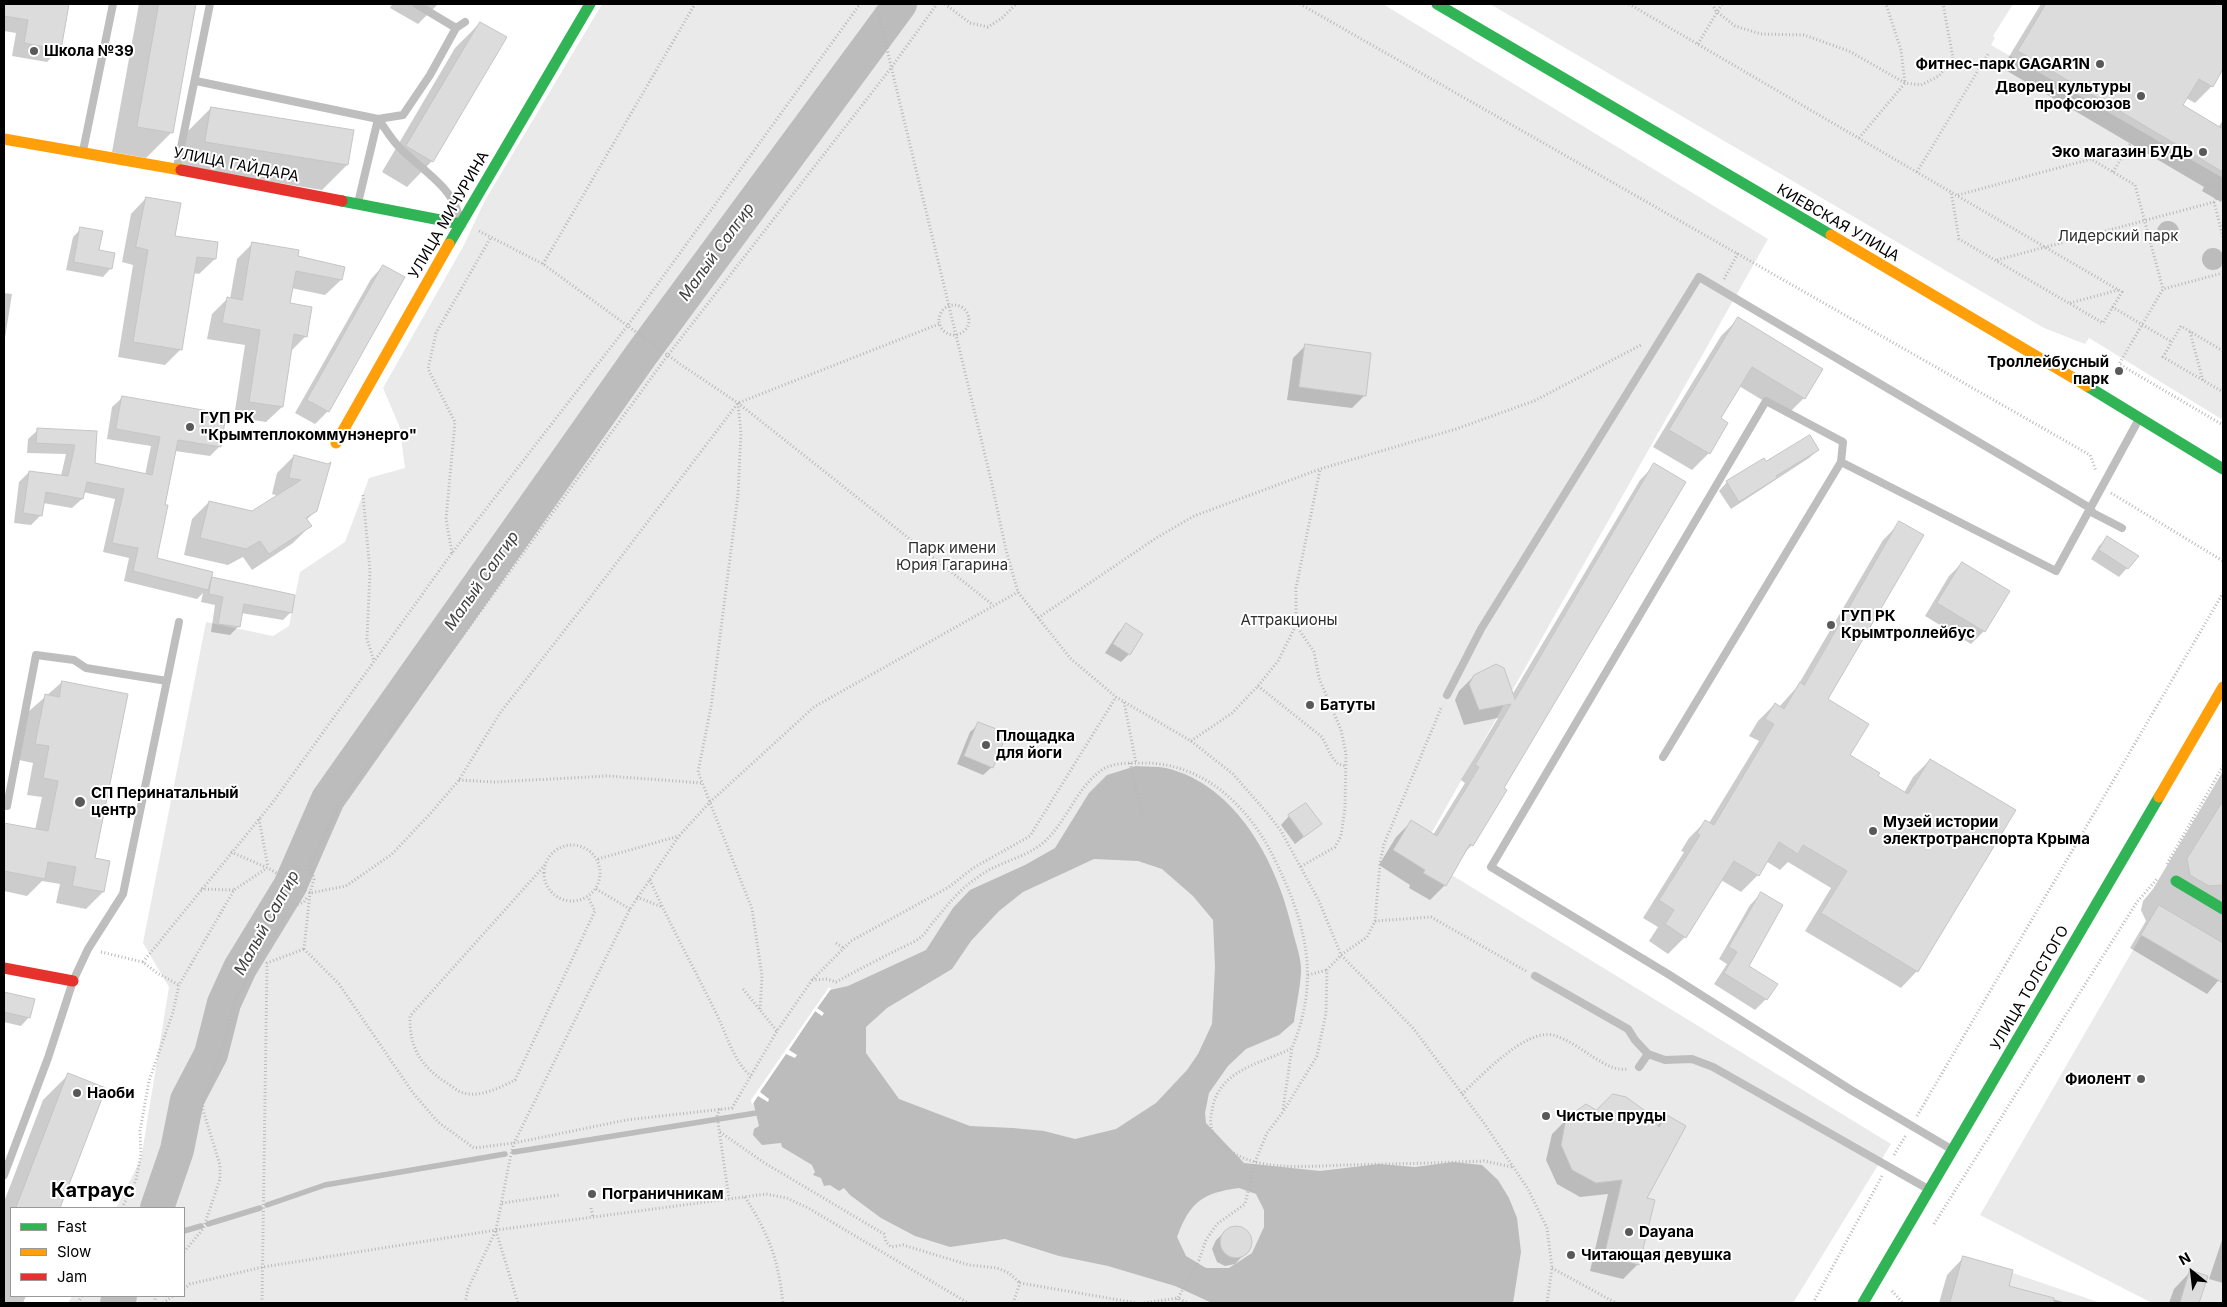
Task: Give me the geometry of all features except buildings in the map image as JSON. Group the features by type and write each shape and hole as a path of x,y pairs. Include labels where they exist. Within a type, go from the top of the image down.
{"main road":[{"name":"УЛИЦА МИЧУРИНА","path":"336,443 590,4"},
{"name":"КИЕВСКАЯ УЛИЦА","path":"1437,4 2140,417 2223,469"},
{"name":"УЛИЦА ГАЙДАРА","path":"4,139 177,169 461,224"},
{"name":"УЛИЦА ТОЛСТОГО","path":"1862,1303 2223,688"},
{"path":"2176,881 2223,909"},
{"path":"4,968 74,981"}],"lane":[{"path":"82,153 113,4"},
{"path":"177,169 210,4"},
{"path":"416,4 456,28"},
{"path":"196,81 378,119 402,115 430,76 456,28 464,22"},
{"path":"378,119 398,146 429,172 457,206 461,224"},
{"path":"358,203 378,119"},
{"path":"1447,694 1482,629 1698,277 2090,508 2093,513 2122,528"},
{"path":"1663,757 1841,462 1844,442 1766,401 1491,867 1953,1150"},
{"path":"1841,462 2056,571 2140,417"},
{"path":"4,1175 48,1058 74,981 88,949 123,894 179,622"},
{"path":"4,806 7,806 36,655 74,660 86,668 167,681"},
{"path":"1535,976 1628,1029 1648,1054 1665,1060 1692,1059 1713,1067 1930,1190"},
{"path":"1639,1067 1648,1054"}],"path":[{"path":"543,264 695,4"},
{"path":"143,962 259,819 452,553 628,325 860,4"},
{"path":"876,4 1006,550 1018,592 1070,658 1116,697 1192,741 1233,774 1281,830 1319,901 1341,955 1412,1028 1484,1123 1528,1189 1547,1228 1552,1268 1547,1303"},
{"path":"304,949 310,893 314,880 310,866 339,805 667,353 891,68 937,4"},
{"path":"945,4 970,23 988,26 1002,18 1016,4"},
{"path":"1300,4 2090,454"},
{"path":"1629,4 1951,191 2122,292 2103,323 1959,239 1951,191"},
{"path":"1712,4 1716,11 1735,26 1761,34 1804,35 1849,51 1905,83 1921,85 1939,76 1953,58 1943,4"},
{"path":"1698,44 1716,11 1722,4"},
{"path":"1860,138 1905,83 1901,50 1886,4"},
{"path":"1917,172 1988,54"},
{"path":"1997,261 2214,202 2222,191 2041,85"},
{"path":"2113,172 2132,139"},
{"path":"1957,195 2091,159 2136,185 2163,289"},
{"path":"2214,202 2223,237"},
{"path":"461,224 543,264 738,402 993,604"},
{"path":"452,553 446,519 455,422 428,369 436,332 491,237"},
{"path":"1719,289 1738,253"},
{"path":"2223,273 2163,289 2119,364 2223,425"},
{"path":"2069,303 2118,290"},
{"path":"949,306 960,306 967,312 969,317 967,328 956,335 944,332 939,324 939,314 949,306"},
{"path":"2112,307 2172,342"},
{"path":"231,852 268,868 310,893 346,886 392,854 459,780 500,713 738,402 939,324"},
{"path":"2223,351 2181,326 2163,357 2223,392"},
{"path":"2190,332 2203,381"},
{"path":"1038,618 1156,538 1194,516 1320,469 1456,429 1534,401 1664,334"},
{"path":"738,402 741,434 738,495 711,707 698,772 752,909 762,976 760,1009"},
{"path":"1192,741 1232,713 1258,686 1278,661 1296,625 1296,588 1320,469"},
{"path":"2102,488 2223,561"},
{"path":"363,496 370,571 367,639 374,662"},
{"path":"465,1303 468,1289 496,1230 514,1143 630,909 679,836 709,803 814,707 993,604 1018,592"},
{"path":"1813,1303 1888,1165 2223,593"},
{"path":"1296,625 1314,652 1319,678 1341,730 1346,754 1345,808 1341,836 1335,847 1300,866"},
{"path":"1258,686 1322,737 1332,757 1338,764 1346,766"},
{"path":"1308,975 1327,970 1341,955 1367,938 1375,921 1380,863 1384,844 1447,694"},
{"path":"304,949 339,984 413,1093 438,1122 474,1148 514,1143 626,1120 732,1108 777,1031 812,980 851,941 949,887 973,868 1030,836 1116,697"},
{"path":"1124,701 1136,763"},
{"path":"812,980 827,979 836,982 920,938 955,896 978,876 1038,847 1051,836 1066,811 1085,787 1105,769 1117,764 1130,763 1168,765 1191,772 1230,796 1254,822 1285,882 1301,922 1308,959 1308,975 1302,1024 1292,1048 1283,1112"},
{"path":"1130,763 1142,816"},
{"path":"2166,868 2223,766"},
{"path":"459,780 494,782 608,776 702,783"},
{"path":"259,819 268,868"},
{"path":"598,859 679,836"},
{"path":"545,865 544,877 548,888 556,896 566,901 578,901 588,896 596,889 600,880 601,869 598,859 590,850 580,845 569,844 554,852 545,865 410,1016 409,1031 417,1054 432,1073 464,1094 491,1092 515,1080 595,911 588,896"},
{"path":"122,1207 136,1180 141,1154 140,1131 149,1081 173,1012 179,985 234,890 268,868"},
{"path":"1933,1225 2136,902 2161,875"},
{"path":"650,879 662,907 717,1013 741,1068 751,1076"},
{"path":"596,889 630,909"},
{"path":"201,890 234,890"},
{"path":"185,1251 203,1229 220,1180 220,1165 203,1110 203,1100 227,1034 235,1000 292,907 304,902 310,893"},
{"path":"637,897 662,907"},
{"path":"1375,921 1431,917 1535,976"},
{"path":"836,943 844,948"},
{"path":"88,949 143,962 179,985"},
{"path":"259,959 268,963 304,949"},
{"path":"262,1303 268,963"},
{"path":"1176,1303 1199,1260 1206,1240 1217,1224 1245,1204 1255,1162 1267,1133 1283,1112 1317,1056 1326,1013 1327,970"},
{"path":"743,989 777,1031"},
{"path":"1462,1094 1491,1066 1512,1050 1527,1041 1545,1035 1566,1040 1606,1065 1620,1070 1639,1067"},
{"path":"1292,1048 1234,1074 1214,1098 1210,1120 1211,1127 1218,1141 1227,1149 1255,1162 1300,1167 1484,1161 1512,1167"},
{"path":"720,1109 717,1115 729,1199"},
{"path":"720,1132 763,1162 884,1234 886,1242 890,1247 903,1245 969,1265 997,1268 1009,1273 1020,1283 1137,1303"},
{"path":"185,1287 190,1284 263,1267 496,1230 766,1194 787,1198 968,1303"},
{"path":"502,1203 559,1195"},
{"path":"746,1197 764,1227 774,1254 783,1303"},
{"path":"591,1208 593,1217"},
{"path":"496,1230 518,1303"},
{"path":"1552,1268 1616,1303"},
{"path":"185,1283 190,1284"},
{"path":"1013,1303 1020,1283"},
{"path":"1897,1283 1892,1292 1903,1303"},
{"path":"1144,1303 1178,1298 1187,1303"}],"green space":[{"name":"Парк имени Юрия Гагарина","path":"602,4 1383,4 1768,239 1419,855 1891,1144 1793,1303 68,1303 71,1297 185,1297 185,1207 117,1207 141,1159 169,987 143,943 206,622 273,636 289,626 300,572 345,542 369,478 405,468 400,428 383,388 464,245 484,202"},
{"name":"Лидерский парк","path":"1490,4 2013,4 1993,36 1995,38 1991,45 2223,178 2223,420 2089,338 2085,344 2044,328"},
{"name":"Фиолент","path":"2159,905 2223,943 2223,1303 2152,1303 1980,1215"},
{"path":"1963,1256 2101,1303 1950,1303"}],"shaded area":[{"path":"2168,221 2176,224 2179,232 2176,240 2168,243 2160,240 2157,232 2160,224"},
{"path":"2213,248 2221,251 2224,259 2221,267 2213,270 2205,267 2202,259 2205,251"},
{"path":"1136,766 1162,767 1191,777 1214,791 1233,809 1250,830 1276,878 1285,903 1301,968 1294,1022 1279,1035 1246,1049 1228,1066 1209,1093 1205,1113 1206,1123 1244,1163 1320,1171 1379,1164 1415,1167 1453,1162 1482,1165 1498,1180 1509,1198 1517,1218 1521,1252 1513,1303 1212,1303 1175,1286 1108,1266 1059,1256 1005,1239 950,1247 915,1236 881,1218 850,1195 844,1188 839,1191 830,1185 824,1186 821,1178 813,1175 815,1172 812,1165 782,1147 781,1143 762,1145 753,1135 754,1129 759,1126 753,1101 830,990 848,986 926,950 953,908 970,890 1025,865 1055,848 1089,793 1107,775","holes":["1094,859 1138,861 1162,869 1193,896 1213,920 1215,967 1212,1024 1198,1054 1187,1070 1156,1103 1116,1129 1075,1139 1044,1131 970,1126 899,1099 866,1053 866,1027 887,1008 952,969 971,941 999,911 1023,892","1239,1188 1256,1194 1264,1210 1264,1227 1252,1253 1229,1268 1206,1268 1186,1256 1177,1237 1187,1215 1199,1201 1216,1193"]}],"pier":[{"path":"829,987 831,989 817,1008 824,1013 822,1016 815,1011 789,1050 797,1055 795,1058 786,1054 760,1092 769,1099 768,1102 758,1096 752,1105 751,1100"}],"waterway":[{"name":"Малый Салгир","path":"157,1207 177,1150 187,1100 211,1054 224,1003 240,968 290,886 328,799 641,355 900,4"},
{"path":"514,1152 756,1113"},
{"path":"267,1205 325,1185 505,1154"},
{"path":"208,1224 260,1208"},
{"path":"185,1231 201,1226"},
{"name":"Малый Салгир","path":"117,1303 120,1297"}],"traffic: fast":[{"path":"449,244 590,4"},
{"path":"1437,4 1831,235"},
{"path":"342,201 461,224"},
{"path":"2087,386 2223,469"},
{"path":"1863,1303 2159,797"},
{"path":"2176,881 2223,909"}],"traffic: slow":[{"path":"4,139 181,170"},
{"path":"1831,235 2087,386"},
{"path":"336,443 449,244"},
{"path":"2159,797 2223,687"}],"traffic: jam":[{"path":"181,170 342,201"},
{"path":"4,968 73,981"}],"place":[{"name":"Школа №39","path":"34,51"},
{"name":"Фитнес-парк GAGAR1N","path":"2100,64"},
{"name":"Дворец культуры профсоюзов","path":"2141,96"},
{"name":"Эко магазин БУДЬ","path":"2203,152"},
{"name":"Троллейбусный парк","path":"2119,371"},
{"name":"ГУП РК \"Крымтеплокоммунэнерго\"","path":"190,427"},
{"name":"ГУП РК Крымтроллейбус","path":"1831,625"},
{"name":"Батуты","path":"1310,705"},
{"name":"Площадка для йоги","path":"986,745"},
{"name":"СП Перинатальный центр","path":"80,802"},
{"name":"Музей истории электротранспорта Крыма","path":"1873,831"},
{"name":"Фиолент","path":"2141,1079"},
{"name":"Наоби","path":"77,1093"},
{"name":"Чистые пруды","path":"1546,1116"},
{"name":"Пограничникам","path":"592,1194"},
{"name":"Dayana","path":"1629,1232"},
{"name":"Читающая девушка","path":"1571,1255"}],"district":[{"name":"Катраус","path":"93,1191"}],"park label":[{"name":"Аттракционы","path":"1289,620"}]}
